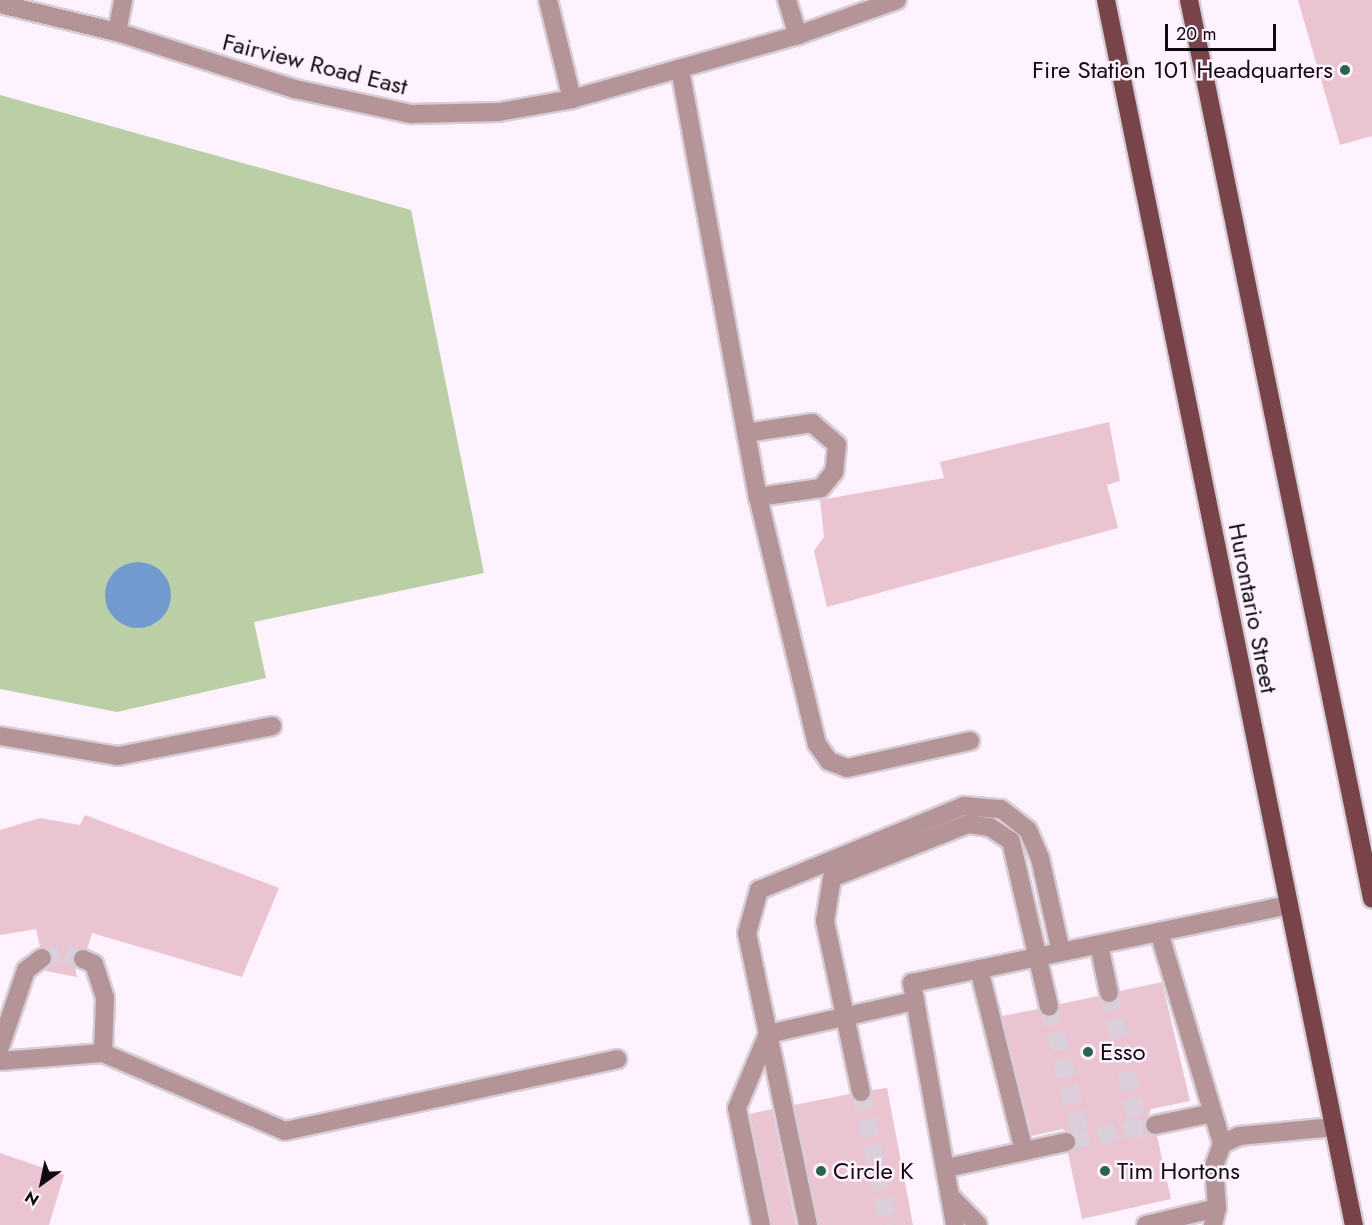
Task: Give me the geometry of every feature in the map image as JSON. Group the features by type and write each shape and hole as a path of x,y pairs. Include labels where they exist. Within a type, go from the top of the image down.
{"main road":[{"name":"Hurontario Street","path":"1106,0 1354,1225"},
{"path":"1189,0 1372,899"}],"street":[{"path":"117,32 123,0"},
{"path":"548,0 572,99"},
{"path":"787,0 798,35"},
{"name":"Fairview Road East","path":"0,4 117,32 295,89 411,114 499,112 572,99 798,35 897,0"},
{"path":"680,69 758,496 822,753 847,768 970,741"},
{"path":"746,433 812,423 837,445 834,472 821,488 758,496"},
{"path":"0,736 118,756 272,726"},
{"path":"808,1225 747,933 759,890 964,806 1001,808 1028,830 1041,858 1061,952"},
{"path":"861,1092 825,921 832,878 968,824 990,827 1011,841 1034,958 1049,1007"},
{"path":"955,1225 947,1168 912,983 1289,905"},
{"path":"1146,1225 1215,1217 1214,1166 1222,1144 1159,932"},
{"path":"1099,945 1109,993"},
{"path":"0,1047 26,970 42,958"},
{"path":"83,959 94,964 105,998 103,1053"},
{"path":"979,969 1024,1150"},
{"path":"768,1034 915,1000"},
{"path":"761,1225 737,1108 768,1034"},
{"path":"0,1061 103,1053 285,1131 617,1059"},
{"path":"1155,1125 1213,1113"},
{"path":"1222,1144 1239,1136 1334,1127"},
{"path":"947,1168 1066,1142"},
{"path":"952,1197 978,1225"}],"green space":[{"path":"0,95 411,210 484,573 254,622 266,678 117,712 0,689"}],"water":[{"path":"131,562 145,562 157,567 166,576 171,595 169,608 162,619 145,628 131,628 119,623 110,614 105,602 105,588 110,576 119,567"}],"building":[{"name":"Fire Station 101 Headquarters","path":"1298,0 1372,0 1372,136 1340,145"},
{"path":"1109,422 1120,481 1107,485 1118,528 827,607 814,551 824,537 820,500 944,478 940,462"},
{"path":"85,815 279,888 242,977 92,933 87,949 73,955 77,977 46,971 53,956 40,947 36,929 0,935 0,830 40,818 80,825"},
{"path":"1162,982 1190,1101 1151,1109 1144,1127 1157,1136 1171,1199 1082,1219 1068,1153 1077,1139 1063,1129 1032,1136 1002,1016 1038,1009 1051,1018 1060,1004 1098,996 1112,1004 1120,991"},
{"name":"Circle K","path":"887,1088 913,1225 819,1225 794,1105 850,1094 863,1103 872,1090"},
{"path":"772,1109 796,1225 772,1225 750,1114"},
{"path":"0,1153 64,1175 49,1225 0,1225"}],"tunnel":[{"path":"42,958 67,953 83,959"},
{"path":"1109,993 1139,1128"},
{"path":"1049,1007 1082,1138"},
{"path":"861,1092 889,1225"},
{"path":"1071,1140 1150,1126"}],"place":[{"name":"Fire Station 101 Headquarters","path":"1345,70"},
{"name":"Esso","path":"1088,1052"},
{"name":"Circle K","path":"821,1171"},
{"name":"Tim Hortons","path":"1105,1171"}]}
